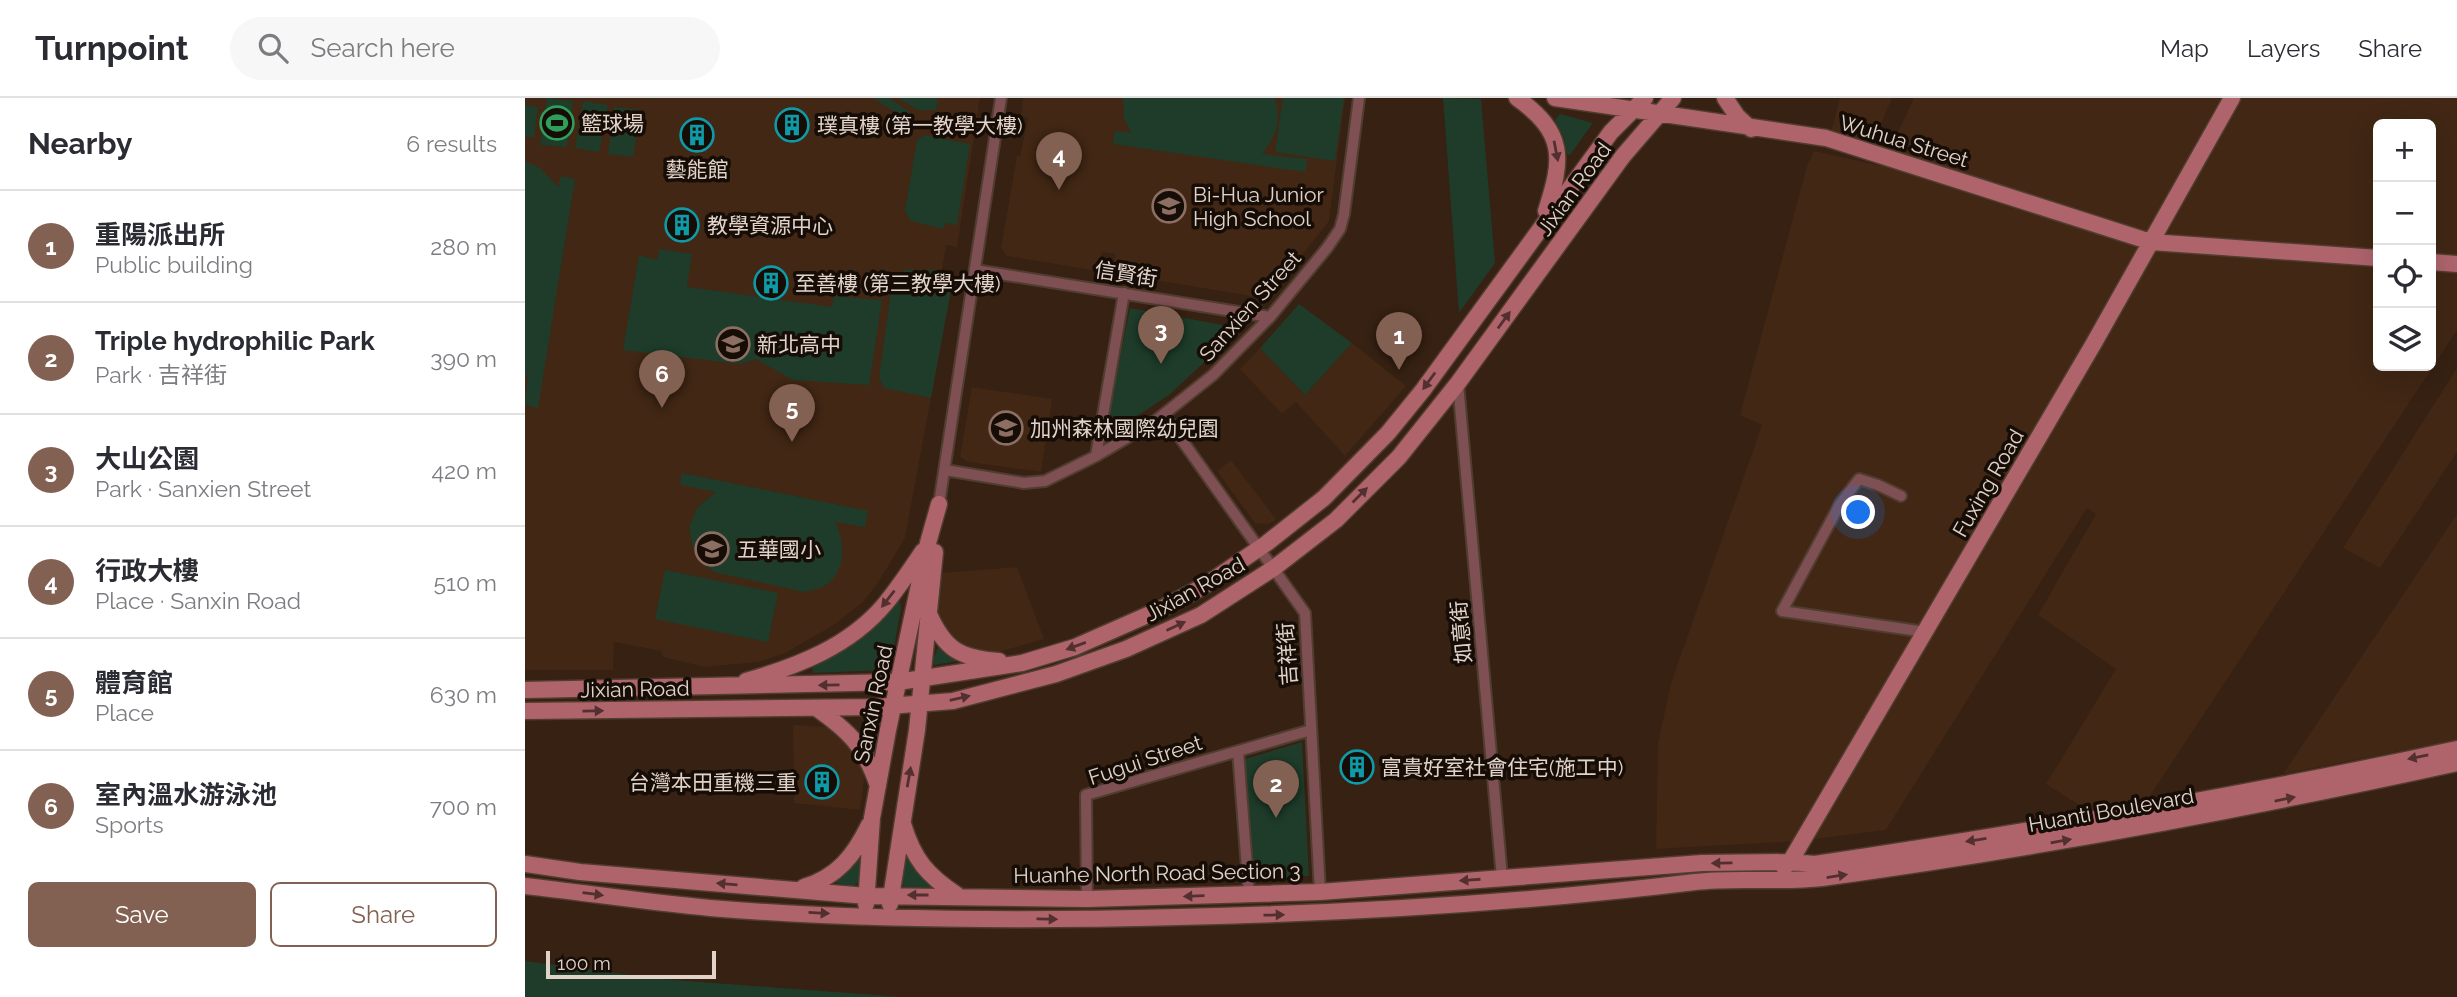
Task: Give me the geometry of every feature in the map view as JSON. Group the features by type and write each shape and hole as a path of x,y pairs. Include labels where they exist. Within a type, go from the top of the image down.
{"street":[{"name":"Sanxin Road","path":"920,704 939,504 1001,98"},
{"name":"Sanxien Street","path":"945,470 1024,483 1045,481 1096,456 1164,415 1213,375 1270,317 1340,229 1359,98"},
{"path":"1517,98 1532,109 1548,127 1558,149 1558,169 1541,228"},
{"name":"Wuhua Street","path":"1555,98 1826,138 2151,242 2373,258"},
{"name":"Jixian Road","path":"525,690 726,687 922,679 1022,663 1075,647 1160,610 1204,586 1260,548 1324,498 1388,433 1423,390 1611,132 1645,98"},
{"name":"Jixian Road","path":"525,711 816,708 953,701 1056,674 1126,649 1201,614 1274,569 1336,520 1390,466 1458,383 1623,156 1673,98"},
{"path":"1725,98 1737,116 1751,128"},
{"name":"Fuxing Road","path":"1769,881 1790,862 2094,343 2232,98"},
{"path":"2436,262 2457,264"},
{"name":"信賢街","path":"975,270 1270,317"},
{"path":"1096,456 1124,293"},
{"name":"如意街","path":"1458,383 1502,878"},
{"name":"吉祥街","path":"1164,415 1305,613 1320,892"},
{"path":"1901,496 1859,480 1840,504 1782,611 1925,632"},
{"name":"Sanxin Road","path":"865,916 878,786 928,543 939,504"},
{"path":"726,687 788,669 826,652 855,632 884,605 928,543"},
{"path":"929,614 938,633 957,653 981,660 1022,663"},
{"path":"890,917 920,704"},
{"path":"816,708 848,732 863,752 878,786"},
{"name":"Fugui Street","path":"1087,899 1086,795 1311,730"},
{"name":"Huanti Boulevard","path":"1769,881 1817,879 2193,818 2382,772 2457,749"},
{"path":"1238,751 1249,894"},
{"name":"Huanti Boulevard","path":"1790,862 1815,864 2005,836 2382,772 2457,763"},
{"path":"795,890 820,882 845,864 873,818"},
{"path":"902,820 913,853 922,866 930,876 957,895"},
{"name":"Huanhe North Road Section 3","path":"525,864 580,872 867,896 957,895 1087,899 1320,892 1702,863 1790,862"},
{"path":"1568,873 1570,895"},
{"name":"Huanhe North Road Section 3","path":"525,886 710,908 890,917 1088,919 1322,914 1638,890 1702,881 1769,881"}],"shaded area":[{"name":"新北高中","path":"525,98 980,98 957,247 946,245 939,288 951,290 905,538 878,583 862,603 834,625 785,653 759,662 704,667 663,657 661,651 614,642 613,670 525,670"},
{"name":"Bi-Hua Junior High School","path":"1023,98 1345,98 1329,221 1273,292 1264,292 1257,297 1112,273 1115,254 1102,252 1098,271 1007,256 1001,248 1017,156 1020,156 1028,118 1021,115"},
{"path":"1840,98 1892,98 1871,147 1831,132"},
{"path":"1914,98 2457,98 2457,330 2436,362 2436,119 2373,119 2373,371 2430,371 2148,799 2089,811 2046,784 2116,669 2038,615 2096,514 2087,508 1886,830 1799,841 1656,849 1658,743 1671,683 1762,425 1740,415 1807,166 1814,151 1882,166"},
{"path":"1352,343 1406,386 1345,456 1296,402 1282,414 1240,369 1260,348 1305,395"},
{"path":"2457,368 2457,452 2380,568 2343,548"},
{"name":"加州森林國際幼兒園","path":"972,387 1052,399 1041,472 968,462 960,457"},
{"path":"1231,460 1276,519 1273,522 1255,523 1217,471"},
{"path":"2457,514 2457,740 2283,774"},
{"path":"1017,567 1044,639 1002,651 984,653 971,652 946,633 938,617 942,573"},
{"name":"台灣本田重機三重","path":"793,725 830,727 844,735 865,772 860,810 794,803"}],"green space":[{"name":"籃球場","path":"547,98 573,101 567,147 540,145"},
{"path":"873,98 889,98 911,113 906,119"},
{"path":"898,98 938,100 936,110 918,110"},
{"path":"1123,98 1275,98 1278,121 1271,141 1262,154 1307,159 1305,172 1113,144 1115,131 1131,133 1124,118"},
{"path":"1283,98 1344,98 1335,161 1275,152"},
{"path":"1443,98 1481,99 1495,263 1459,313"},
{"path":"583,101 608,105 599,152 575,148"},
{"path":"525,105 538,107 534,137 525,137"},
{"path":"614,107 641,110 633,157 608,154"},
{"path":"1560,114 1593,123 1570,155 1567,154 1564,138 1555,120"},
{"path":"924,135 970,144 957,225 945,223 943,229 911,221 905,211 917,140"},
{"path":"525,161 540,168 558,187 561,176 575,179 538,408 525,405 528,375 525,377"},
{"path":"659,249 692,254 687,287 832,307 834,296 882,300 869,385 793,380 756,359 740,364 623,350 639,255 657,260"},
{"path":"904,270 943,270 939,288 951,290 931,398 884,388 879,378 893,277"},
{"path":"1299,304 1352,343 1305,395 1260,348"},
{"path":"1130,308 1234,327 1237,332 1169,395 1104,438"},
{"path":"682,473 868,511 865,527 835,522 841,538 841,563 833,579 818,588 804,592 714,572 706,566 693,547 689,528 697,508 716,492 680,485"},
{"path":"665,570 778,593 768,642 655,619"},
{"path":"892,602 900,602 901,608 891,664 886,670 813,673 812,666 850,645"},
{"path":"938,647 949,657 958,661 934,665"},
{"path":"850,732 878,734 874,760"},
{"path":"1302,742 1309,876 1252,881 1242,760"},
{"path":"905,852 932,887 904,887 899,881"},
{"path":"862,855 859,882 853,886 831,882"},
{"path":"525,961 661,979 903,997 525,997"}],"place":[{"name":"籃球場","path":"557,123"},
{"name":"璞真樓 (第一教學大樓)","path":"792,125"},
{"name":"藝能館","path":"697,135"},
{"name":"行政大樓","path":"1059,190"},
{"name":"Bi-Hua Junior High School","path":"1169,206"},
{"name":"教學資源中心","path":"682,225"},
{"name":"至善樓 (第三教學大樓)","path":"771,283"},
{"name":"新北高中","path":"733,344"},
{"name":"大山公園","path":"1161,364"},
{"name":"重陽派出所","path":"1399,370"},
{"name":"室內溫水游泳池","path":"662,408"},
{"name":"加州森林國際幼兒園","path":"1006,428"},
{"name":"體育館","path":"792,442"},
{"name":"五華國小","path":"712,549"},
{"name":"富貴好室社會住宅(施工中)","path":"1357,767"},
{"name":"台灣本田重機三重","path":"822,782"},
{"name":"Triple hydrophilic Park","path":"1276,818"}]}
